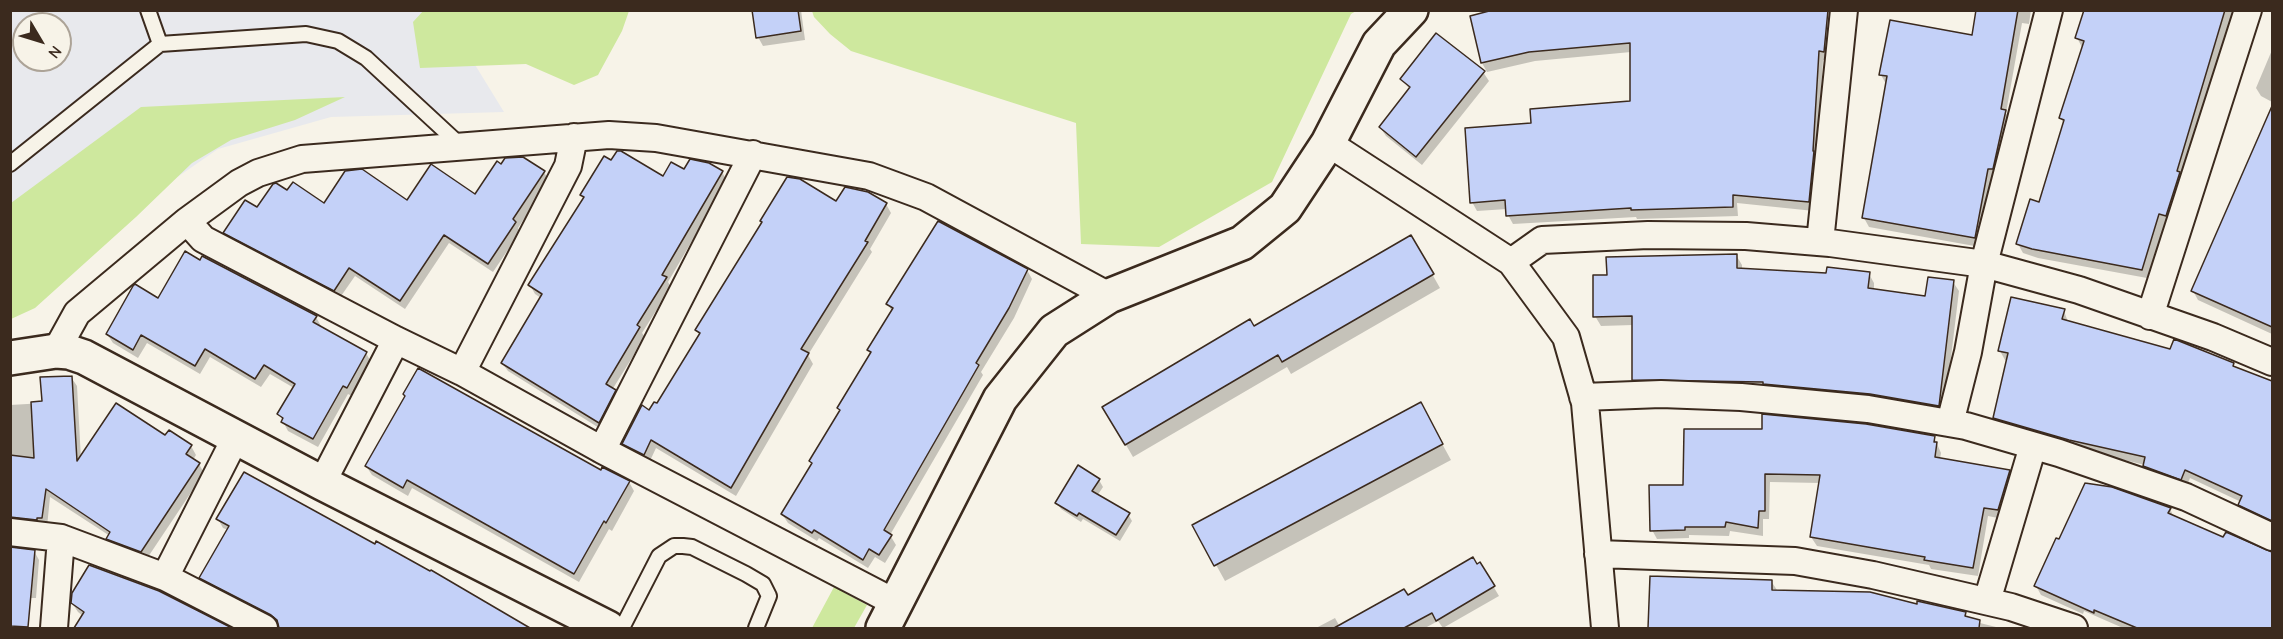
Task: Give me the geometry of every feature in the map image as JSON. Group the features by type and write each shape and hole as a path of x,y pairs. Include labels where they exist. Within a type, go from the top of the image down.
{"street":[{"path":"187,220 203,239 462,372 890,616 1000,399 1054,331 1109,296 1242,243 1285,208 1328,143 1378,44 1411,10"},
{"path":"1820,242 1844,10"},
{"path":"1950,423 1968,352 1984,264 2049,10"},
{"path":"2150,316 2248,10"},
{"path":"56,351 77,313 187,220 239,183 258,173 302,159 609,135 656,138 869,176 926,197 1109,296"},
{"path":"462,372 568,166 574,137"},
{"path":"1328,143 1511,262 1566,336 1584,397 1605,628"},
{"path":"602,450 753,154"},
{"path":"1511,262 1542,240 1648,235 1746,236 1820,242 1984,264 2079,290 2212,337 2272,362"},
{"path":"322,483 396,340"},
{"path":"10,358 56,351 84,357 322,483 608,628"},
{"path":"1584,397 1661,394 1741,397 1868,409 1950,423 2034,446 2186,497 2272,537"},
{"path":"165,577 236,437"},
{"path":"1986,601 2034,446"},
{"path":"10,531 61,538 165,577 264,628"},
{"path":"54,628 61,538"},
{"path":"1598,554 1795,561 1873,575 2011,607 2073,628"}],"lane":[{"path":"148,10 160,44"},
{"path":"10,164 160,44 306,34 338,41 366,58 460,146"},
{"path":"622,628 659,556 674,546 692,547 746,573 763,584 769,596 756,628"}],"shaded area":[{"path":"11,11 442,11 504,112 331,117 218,149 59,259 11,299"}],"green space":[{"path":"424,10 629,11 622,31 598,75 574,85 526,64 420,68 413,22"},
{"path":"812,11 1356,11 1351,14 1272,182 1159,247 1081,244 1076,123 851,51 830,34 814,17"},
{"path":"345,97 295,120 231,140 192,163 35,308 11,319 11,203 141,107"},
{"path":"834,587 867,605 854,628 812,628"}],"building":[{"path":"752,10 798,10 801,31 756,38"},
{"path":"1493,10 1828,10 1824,52 1819,51 1809,202 1733,195 1733,207 1631,210 1631,208 1506,216 1505,200 1470,203 1465,128 1531,123 1530,109 1630,101 1630,43 1529,52 1481,63 1470,16"},
{"path":"1976,10 2018,10 2001,109 2006,110 1993,169 1988,169 1975,238 1862,218 1887,76 1879,75 1890,20 1972,35"},
{"path":"2084,10 2225,10 2177,171 2180,172 2166,216 2159,214 2142,270 2016,244 2030,199 2039,202 2064,120 2059,118 2084,41 2075,38"},
{"path":"1436,33 1485,71 1416,157 1379,127 1410,87 1400,79"},
{"path":"2272,106 2272,327 2191,291"},
{"path":"617,151 621,151 663,176 671,162 684,169 690,159 709,163 723,171 662,275 667,277 637,325 640,327 606,384 616,390 599,423 501,363 542,294 528,285 584,197 580,195 604,156 611,160"},
{"path":"523,157 545,171 513,219 516,222 488,264 444,235 400,301 349,268 334,291 223,233 245,200 257,207 276,183 287,190 293,182 324,203 345,171 362,169 407,200 431,164 475,194 497,161 501,164 505,158"},
{"path":"787,177 800,179 836,201 845,187 868,192 887,203 865,241 868,242 801,349 809,353 731,488 651,440 644,455 622,444 642,405 649,410 654,402 657,403 700,333 695,330"},
{"path":"938,221 1028,269 1009,308 976,363 979,365 884,530 892,535 879,555 869,549 863,560 814,530 812,533 781,514 812,463 809,461 840,410 837,408 871,352 867,350 893,308 886,304"},
{"path":"1411,235 1434,274 1282,362 1278,355 1125,445 1102,407 1250,319 1254,326"},
{"path":"185,251 200,260 202,256 317,316 313,322 367,352 347,388 343,386 313,439 281,422 283,418 277,414 295,384 264,365 255,379 205,349 195,366 141,335 133,350 106,334 133,286 135,284 158,298"},
{"path":"1737,254 1737,268 1826,273 1827,267 1870,272 1868,288 1925,296 1928,277 1954,280 1939,406 1870,394 1763,384 1763,382 1632,380 1632,316 1593,317 1593,275 1607,275 1606,257"},
{"path":"2011,297 2065,309 2062,319 2170,349 2174,339 2272,381 2272,521 2238,505 2242,496 2185,470 2181,480 2143,466 2145,457 2069,440 1993,418 2008,353 1998,351"},
{"path":"418,368 601,470 602,467 630,481 574,574 407,480 403,488 365,466 405,396 403,394"},
{"path":"72,376 77,461 116,403 165,435 169,430 192,445 186,454 200,463 141,552 106,539 110,532 46,489 42,518 37,518 37,520 10,517 10,455 34,458 31,402 42,401 40,377"},
{"path":"1421,402 1443,444 1214,566 1192,525"},
{"path":"1762,414 1866,424 1935,436 1934,442 1937,442 1935,457 2010,470 1998,510 1984,508 1973,568 1924,560 1925,557 1810,537 1820,475 1765,474 1765,511 1759,511 1758,528 1726,522 1725,527 1685,527 1685,530 1650,531 1649,485 1683,485 1684,429 1762,429"},
{"path":"1078,465 1100,479 1092,491 1130,513 1116,535 1079,513 1077,516 1055,503"},
{"path":"244,472 375,544 376,541 431,570 530,628 279,628 277,620 271,615 199,578 229,526 216,519"},
{"path":"2085,483 2112,487 2171,508 2168,513 2223,537 2226,532 2272,552 2272,628 2137,628 2094,610 2094,613 2034,586"},
{"path":"10,547 35,550 28,627 10,626"},
{"path":"1473,557 1477,564 1480,562 1495,586 1436,621 1432,613 1404,628 1334,628 1404,589 1408,595"},
{"path":"89,565 159,591 232,628 74,628 84,612 71,603 72,593"},
{"path":"1650,576 1772,580 1772,590 1870,592 1917,604 1917,601 1966,612 1965,616 1980,620 1979,628 1648,628"}]}
